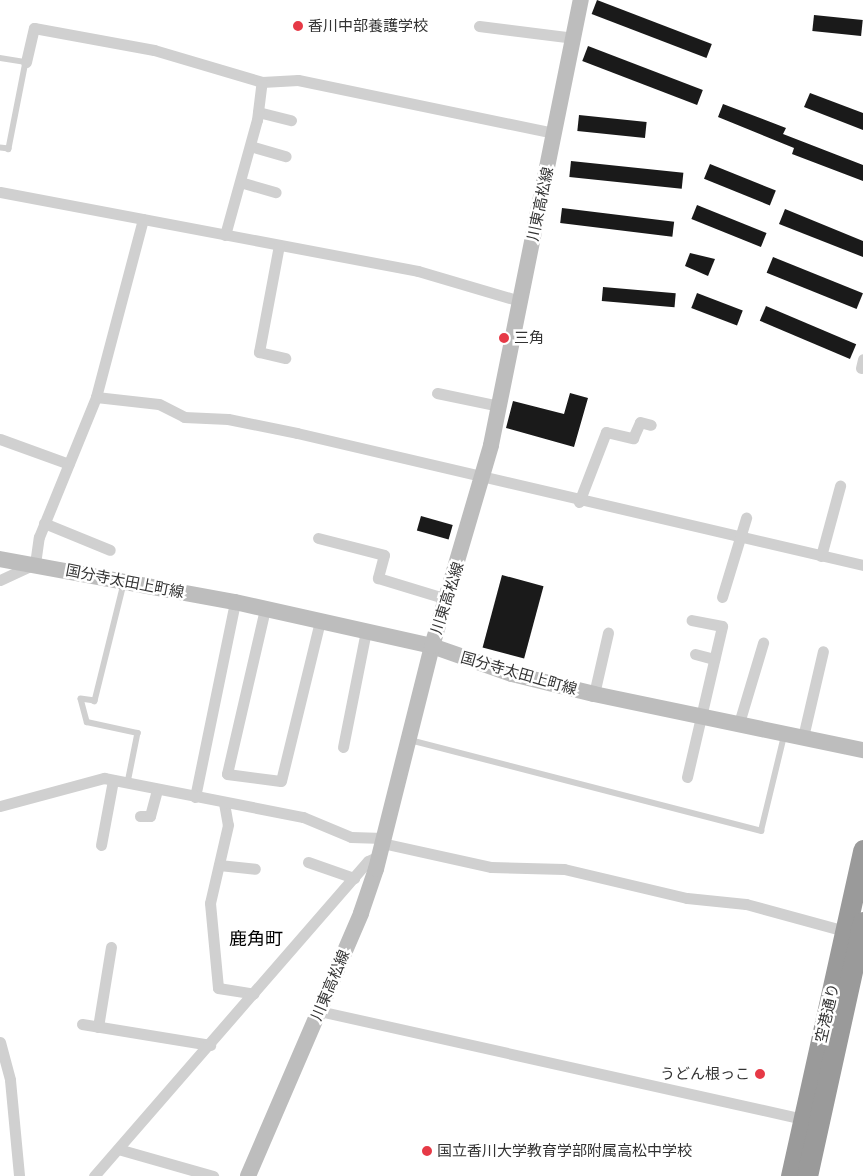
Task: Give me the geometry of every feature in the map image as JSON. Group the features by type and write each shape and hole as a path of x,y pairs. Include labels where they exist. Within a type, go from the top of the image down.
{"highway":[{"name":"空港通り","path":"791,1176 811,1121 858,932 863,850"},
{"name":"空港通り","path":"807,1176 811,1121"}],"main road":[{"name":"川東高松線","path":"248,1176 361,913 381,846 432,646 483,480 581,0"},
{"name":"国分寺太田上町線","path":"0,560 125,579 235,602 432,646 512,674 594,694 863,750"}],"street":[{"path":"479,26 574,38"},
{"path":"26,62 34,28 154,50 262,82 298,80 555,133"},
{"path":"225,235 250,146 258,112 262,82"},
{"path":"258,112 291,120"},
{"path":"250,146 286,156"},
{"path":"240,182 276,192"},
{"path":"0,192 418,271 520,301"},
{"path":"0,580 35,564 44,523 96,397 143,219"},
{"path":"279,245 259,352 285,358"},
{"path":"437,393 499,406"},
{"path":"96,397 159,404 184,416 228,419 297,433 483,480 863,565"},
{"path":"579,502 606,432 633,438 640,422 651,425"},
{"path":"0,439 69,464"},
{"path":"821,556 840,486"},
{"path":"722,598 746,518"},
{"path":"44,523 110,550"},
{"path":"318,538 384,555 378,578 447,598"},
{"path":"195,797 197,770 235,602"},
{"path":"265,609 227,774 281,781 320,621"},
{"path":"687,776 722,626 692,620"},
{"path":"343,747 366,631"},
{"path":"594,694 608,633"},
{"path":"739,723 762,643"},
{"path":"803,737 822,652"},
{"path":"695,654 714,658"},
{"path":"0,806 91,780 113,780 303,817 351,837 381,846 491,867 564,870 687,898 746,904 858,932"},
{"path":"101,845 113,780"},
{"path":"140,816 150,816 157,789"},
{"path":"224,803 228,825 210,903 218,988 254,994"},
{"path":"94,1176 210,1045 381,846"},
{"path":"308,862 354,878"},
{"path":"219,865 255,868"},
{"path":"98,1027 111,947"},
{"path":"319,1011 811,1121"},
{"path":"82,1024 210,1045"},
{"path":"0,1042 10,1080 10,1127 19,1176"},
{"path":"118,1149 214,1176"}],"lane":[{"path":"0,58 26,62 10,149 0,148"},
{"path":"125,579 95,701 81,699 87,722 138,733 128,783"},
{"path":"408,740 761,831 785,733"}],"building":[{"path":"597,0 712,44 706,58 592,14"},
{"path":"814,15 863,20 861,36 812,31"},
{"path":"588,46 703,90 697,105 582,61"},
{"path":"810,93 863,113 863,130 804,107"},
{"path":"723,104 786,128 783,134 863,165 863,181 792,154 794,148 718,117"},
{"path":"579,115 647,122 645,138 577,131"},
{"path":"571,161 683,173 682,189 569,177"},
{"path":"710,164 776,191 770,205 704,179"},
{"path":"697,205 767,233 761,247 691,219"},
{"path":"562,208 674,222 672,237 560,223"},
{"path":"785,209 863,241 863,257 779,224"},
{"path":"690,253 715,259 708,276 685,266"},
{"path":"773,257 863,293 857,309 767,273"},
{"path":"603,287 676,293 675,307 602,301"},
{"path":"697,293 743,311 737,325 691,308"},
{"path":"766,306 856,344 850,359 760,321"},
{"path":"570,393 588,398 574,447 506,428 513,401 564,414"},
{"path":"421,516 453,525 449,540 417,530"},
{"path":"502,575 544,586 524,659 483,647"}],"place":[{"name":"香川中部養護学校","path":"298,26"},
{"name":"三角","path":"504,338"},
{"name":"うどん根っこ","path":"760,1074"},
{"name":"国立香川大学教育学部附属高松中学校","path":"427,1151"}],"district":[{"name":"鹿角町","path":"256,938"}]}
